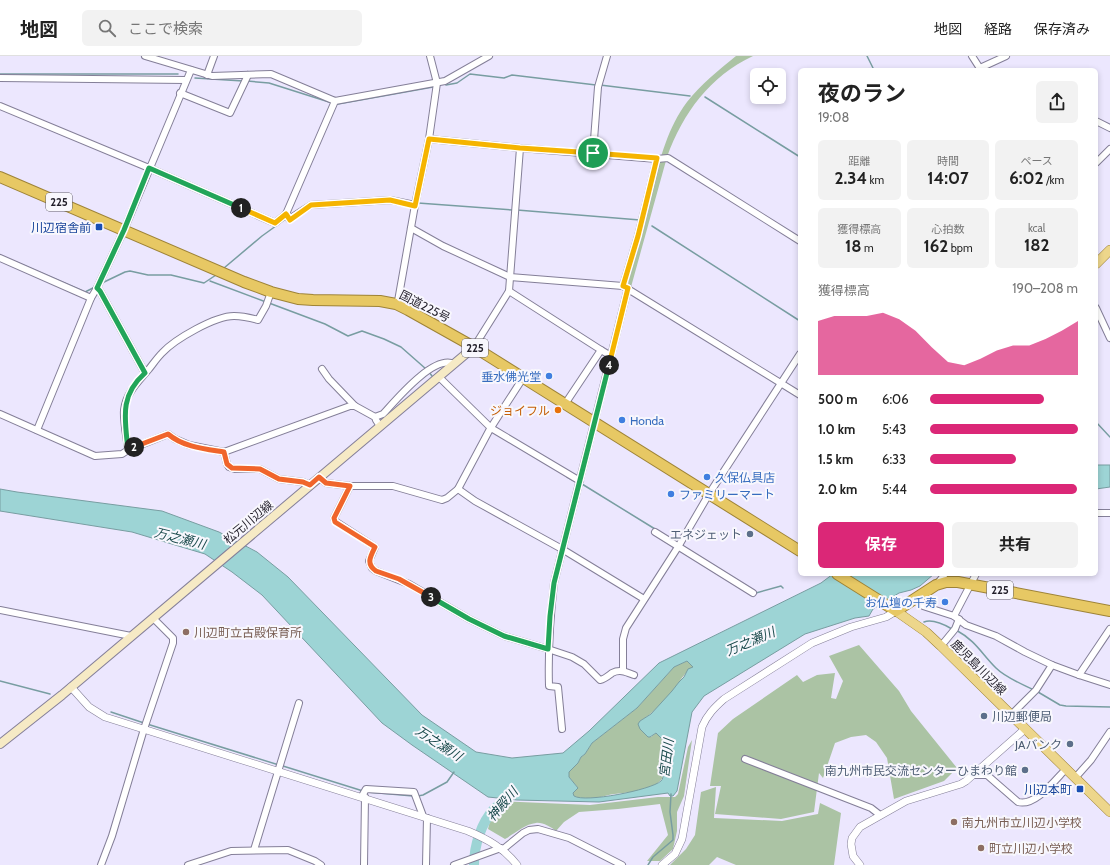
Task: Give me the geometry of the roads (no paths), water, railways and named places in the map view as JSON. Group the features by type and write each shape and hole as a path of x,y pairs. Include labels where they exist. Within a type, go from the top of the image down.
{"highway":[{"name":"国道225号","path":"0,177 244,282 271,292 298,299 380,301 396,304 474,347 798,550"},
{"path":"840,576 896,611"},
{"name":"225","path":"896,611 936,585 946,582 958,582 1110,611"}],"main road":[{"path":"1098,262 1110,250"},
{"name":"松元川辺線","path":"0,744 71,687 474,347"},
{"name":"鹿児島川辺線","path":"896,611 926,632 941,646 1110,812"}],"street":[{"path":"145,56 207,75 246,79 271,74 335,101 445,81 489,56"},
{"path":"207,75 214,56"},
{"path":"396,304 398,301 415,203 429,139 437,83 430,56"},
{"path":"593,153 599,85 607,56"},
{"path":"972,56 979,68"},
{"path":"982,68 1006,56"},
{"path":"986,65 990,68"},
{"path":"37,430 91,298 124,230 190,70"},
{"path":"0,78 186,80"},
{"path":"180,93 230,113 246,79"},
{"path":"0,106 149,168 275,223 287,216 335,101"},
{"path":"1098,122 1110,128"},
{"path":"429,139 520,148 668,158 798,240"},
{"path":"474,347 509,292 520,148"},
{"path":"1098,161 1110,149"},
{"path":"562,729 558,686 549,686 548,649 554,583 595,423 657,158"},
{"path":"287,216 290,220 311,205 390,200 415,203"},
{"path":"411,228 443,246 510,277 626,287 798,394"},
{"path":"0,258 91,298"},
{"path":"98,286 145,373"},
{"path":"128,450 124,411 132,389 145,373 168,348 192,332 212,322 230,317 258,320 271,292"},
{"path":"509,292 611,356"},
{"path":"1098,312 1110,338"},
{"path":"565,404 601,350"},
{"path":"623,671 623,639 626,628 679,545 709,494 798,357"},
{"path":"375,417 383,414 425,372 444,363 450,362 454,364"},
{"path":"322,368 329,379 355,406 375,417 380,426"},
{"path":"439,377 491,428 580,481"},
{"path":"319,477 326,483 350,486 393,486 442,500 448,498 458,489 491,428 523,378"},
{"path":"0,414 95,456 122,454 128,450 168,434 174,439 189,445 224,452 314,419 355,406"},
{"path":"224,452 227,464 232,468 260,469 279,479 303,482 310,485"},
{"path":"350,486 334,518 335,522 375,547 369,561 372,568 376,571 409,584 469,619 497,633 572,657 584,664 596,678 600,680 604,679 613,672 623,671 634,675"},
{"path":"458,489 475,501 562,549 644,599"},
{"path":"1098,513 1110,513"},
{"path":"655,532 679,545 753,593"},
{"path":"936,585 943,576"},
{"path":"941,646 954,630 970,584 975,576"},
{"path":"920,596 923,606 957,618 966,625 996,636 1052,665 1110,684"},
{"path":"0,610 131,636"},
{"path":"662,865 675,854 682,839 702,727 707,716 714,707 724,699 812,643 851,626 886,617 896,611"},
{"path":"101,865 112,836 145,725 173,643 173,638 153,618"},
{"path":"1080,675 1110,629"},
{"path":"1011,715 1035,691 1052,665"},
{"path":"71,687 84,702 105,717 145,725 280,767 364,794 425,817 468,831 486,838 502,849 517,865"},
{"path":"254,850 299,703"},
{"path":"860,865 853,856 851,850 852,838 860,827 906,801 961,784 1025,729"},
{"path":"1075,778 1091,760 1110,732"},
{"path":"745,759 872,808 880,815"},
{"path":"973,775 987,775 1018,802 1023,803 1036,799 1066,768"},
{"path":"364,865 364,794 366,790 414,792 425,817 426,865"},
{"path":"454,865 502,849 523,833 529,830 538,829 569,838 622,865"},
{"path":"188,865 231,851 254,850 288,850 321,865"}],"water":[{"path":"1098,465 1110,465 1110,487 1098,489"},
{"name":"万之瀬川","path":"0,489 162,511 219,532 257,552 288,577 422,715 476,752 512,758 563,753 589,731 659,663 821,583 830,576 932,576 920,586 899,593 873,609 869,616 855,618 805,634 704,696 692,712 677,791 673,796 670,796 668,793 599,802 517,800 488,797 382,723 262,595 232,572 205,554 132,532 0,511","holes":["687,661 693,667 688,669 684,677 672,691 651,714 638,724 640,729 648,737 656,733 663,740 664,749 667,755 663,766 663,776 661,781 655,785 632,792 604,797 580,798 574,796 573,793 578,788 569,777 569,772 578,763 592,743 637,708 674,667"]}],"waterway":[{"path":"867,56 873,68"},
{"path":"0,74 178,74"},
{"path":"446,85 457,83 470,74 504,78 512,75 596,85"},
{"path":"195,78 243,81"},
{"path":"247,81 269,83 329,102"},
{"path":"600,85 690,96"},
{"path":"338,104 433,87"},
{"path":"705,97 798,156"},
{"path":"418,203 513,210"},
{"path":"517,210 640,220"},
{"path":"224,268 262,236 287,218"},
{"path":"652,226 798,320"},
{"path":"16,262 85,292 95,287"},
{"path":"102,283 130,271 148,275 171,275 204,283 216,275"},
{"path":"210,281 266,302"},
{"path":"269,303 325,324 348,336 362,331 384,339 401,347 426,369"},
{"path":"429,372 432,376"},
{"path":"441,383 445,387"},
{"path":"1098,424 1110,437"},
{"path":"567,477 576,482"},
{"path":"582,484 655,529"},
{"path":"755,592 781,586 783,588"},
{"path":"924,622 935,622 952,629"},
{"path":"956,630 969,638 1000,672 1034,690"},
{"path":"0,681 50,694"},
{"path":"1038,692 1060,705 1110,707"},
{"path":"111,712 144,723"},
{"path":"147,724 279,765"},
{"path":"283,766 363,791"},
{"path":"418,796 423,795 447,782 454,772"},
{"name":"神殿川","path":"474,865 475,850 485,821 494,809 508,798 515,790"},
{"path":"367,792 413,796"},
{"name":"宮田川","path":"648,865 653,857 673,840 670,812 671,794"}],"place":[{"name":"川辺宿舎前","path":"99,227"},
{"name":"垂水佛光堂","path":"549,376"},
{"name":"ジョイフル","path":"558,410"},
{"name":"Honda","path":"622,420"},
{"name":"久保仏具店","path":"707,477"},
{"name":"ファミリーマート","path":"671,494"},
{"name":"エネジェット","path":"750,534"},
{"name":"お仏壇の千寿","path":"945,602"},
{"name":"川辺町立古殿保育所","path":"186,632"},
{"name":"川辺郵便局","path":"984,716"},
{"name":"JAバンク","path":"1070,744"},
{"name":"南九州市民交流センターひまわり館","path":"1025,770"},
{"name":"川辺本町","path":"1080,789"},
{"name":"南九州市立川辺小学校","path":"954,822"},
{"name":"町立川辺小学校","path":"981,848"}]}
